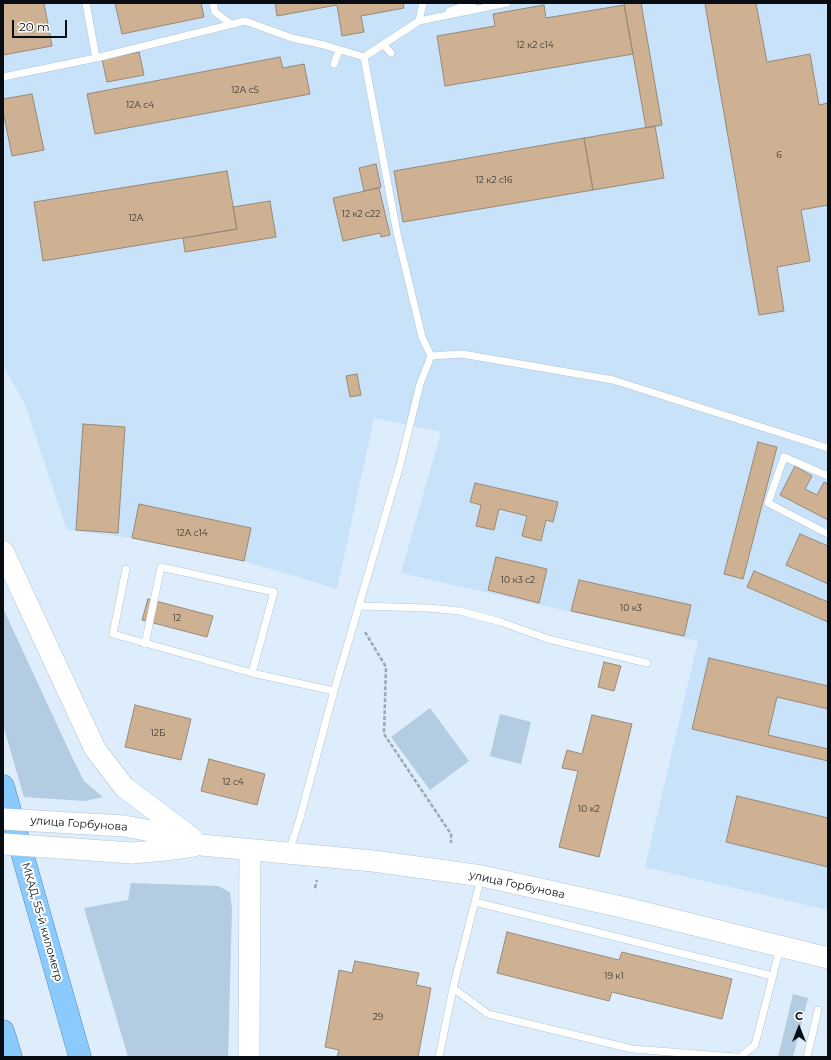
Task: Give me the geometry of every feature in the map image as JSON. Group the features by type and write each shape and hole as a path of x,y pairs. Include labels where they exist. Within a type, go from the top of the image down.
{"highway":[{"name":"МКАД, 55-й километр","path":"3,786 80,1057"},
{"path":"3,1031 10,1057"}],"street":[{"path":"3,551 95,749 124,787 201,845"},
{"path":"132,853 148,845 156,832 155,816 148,805"},
{"name":"улица Горбунова","path":"3,819 124,826 156,832 201,845 373,861 482,876 626,908 828,958"},
{"name":"улица Горбунова","path":"3,844 132,853 201,845"},
{"path":"249,1057 250,850"}],"lane":[{"path":"86,3 96,58"},
{"path":"213,3 215,12 231,24"},
{"path":"419,21 423,3"},
{"path":"364,57 419,21 473,3"},
{"path":"419,21 506,3"},
{"path":"3,77 96,58 245,21 292,38 364,57"},
{"path":"382,44 391,54"},
{"path":"334,64 339,50"},
{"path":"288,853 300,818 334,691 400,465 420,384 431,356 422,337 399,239 364,57"},
{"path":"431,356 462,354 613,380 828,448"},
{"path":"828,476 784,456 768,503 828,534"},
{"path":"145,644 161,567 274,592 252,673"},
{"path":"126,569 113,634 252,673 334,691"},
{"path":"359,606 428,608 460,611 501,622 548,639 647,663"},
{"path":"439,1057 453,988 482,876"},
{"path":"475,902 773,976"},
{"path":"740,1057 755,1045 780,946"},
{"path":"453,988 488,1014 632,1049 736,1057"},
{"path":"807,1057 818,1010"}],"path":[{"path":"364,630 386,667 384,734 451,834 451,843"},
{"path":"315,888 316,880"}],"shaded area":[{"path":"3,3 828,3 828,910 645,867 698,641 401,573 441,432 374,418 337,589 244,561 132,538 67,530 25,404 3,366"},
{"path":"3,608 84,781 103,797 85,801 24,797 3,725"},
{"path":"430,708 469,761 430,790 391,737"},
{"path":"500,714 531,722 521,764 490,756"},
{"path":"131,883 218,886 230,892 232,909 228,1057 128,1057 84,908 128,900"},
{"path":"793,994 808,998 793,1057 778,1057"}],"building":[{"path":"3,3 44,3 52,46 3,55"},
{"path":"115,3 201,3 204,17 122,34"},
{"path":"275,3 403,3 404,8 361,16 364,32 342,36 337,5 277,16"},
{"path":"624,3 641,3 662,125 646,128"},
{"path":"756,3 767,62 810,54 819,105 828,103 828,205 801,210 810,261 777,267 784,311 759,315 705,4"},
{"path":"544,5 546,18 624,5 633,54 445,86 437,36 495,26 493,14"},
{"path":"139,52 144,75 107,82 102,59"},
{"path":"280,57 283,68 304,64 310,94 95,134 87,94"},
{"path":"32,94 44,150 12,156 3,111 3,99"},
{"path":"655,126 664,178 593,190 584,138"},
{"path":"584,138 593,190 403,222 394,171"},
{"path":"376,164 381,187 364,191 359,168"},
{"path":"227,171 237,229 43,261 34,202"},
{"path":"379,188 390,235 381,237 380,233 343,241 333,198"},
{"path":"270,201 276,237 185,252 183,238 237,229 233,207"},
{"path":"357,374 361,395 350,397 346,376"},
{"path":"83,424 125,427 118,533 76,530"},
{"path":"758,442 777,447 743,579 724,574"},
{"path":"795,466 812,476 805,489 817,495 824,482 828,484 828,520 780,495"},
{"path":"475,483 558,502 553,522 546,520 541,541 522,536 527,516 499,509 494,530 476,526 481,505 470,502"},
{"path":"139,504 251,528 244,561 132,538"},
{"path":"800,534 828,546 828,584 786,565"},
{"path":"496,557 547,569 539,603 488,590"},
{"path":"754,571 828,602 828,622 747,587"},
{"path":"579,580 691,605 684,636 571,611"},
{"path":"148,599 213,616 207,637 142,620"},
{"path":"709,658 828,686 828,709 777,697 768,735 828,749 828,761 692,729"},
{"path":"604,662 621,666 614,691 598,687"},
{"path":"135,705 191,719 181,760 125,747"},
{"path":"592,715 632,724 599,857 559,847 578,771 562,768 567,750 582,754"},
{"path":"209,759 265,774 257,805 201,791"},
{"path":"737,796 828,818 828,867 726,842"},
{"path":"507,932 619,960 622,952 732,979 722,1019 612,992 609,1001 497,973"},
{"path":"355,961 419,973 416,985 431,988 418,1057 337,1057 339,1050 325,1047 339,970 352,973"}]}
